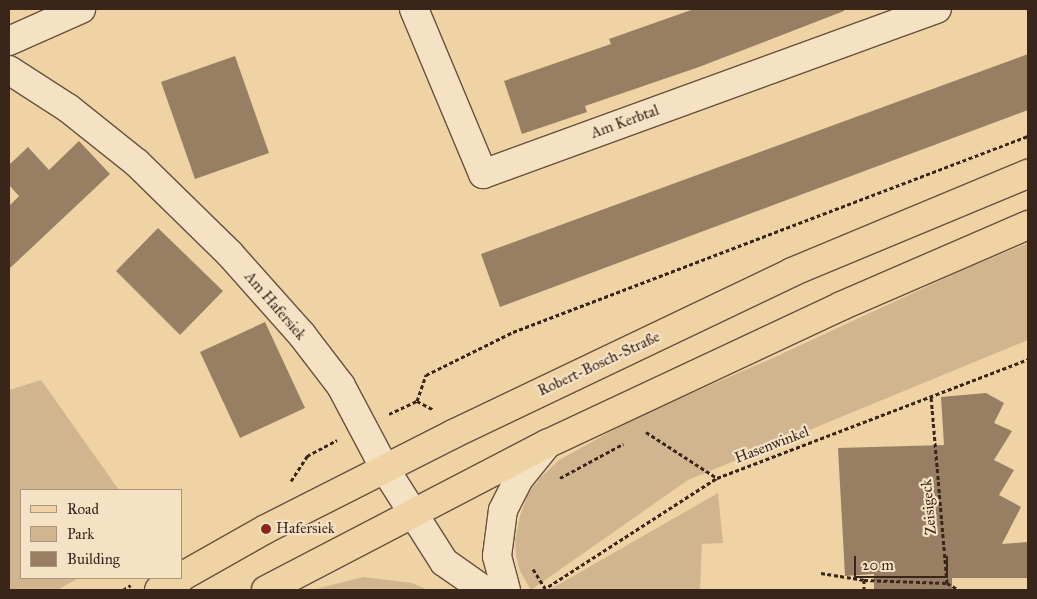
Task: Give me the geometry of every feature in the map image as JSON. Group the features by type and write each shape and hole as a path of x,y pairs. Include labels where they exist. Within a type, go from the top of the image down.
{"main road":[{"name":"Robert-Bosch-Straße","path":"182,577 266,529 385,468 792,272 1028,174"},
{"path":"266,590 547,444 841,306 1028,226"},
{"name":"Robert-Bosch-Straße","path":"159,590 179,579"}],"street":[{"path":"9,41 80,9"},
{"name":"Am Kerbtal","path":"414,9 483,174 937,9"},
{"name":"Am Hafersiek","path":"9,70 68,108 137,163 229,253 302,335 340,386 412,514 444,562 484,590"},
{"path":"506,590 497,556 503,510 518,480 547,444"}],"path":[{"path":"363,426 417,401 426,375 513,332 1028,136"},
{"name":"Hasenwinkel","path":"544,589 717,478 1028,359"},
{"name":"Zeisigeck","path":"931,396 947,583"},
{"path":"638,436 647,431 717,478"},
{"path":"555,481 630,440"},
{"path":"532,567 544,589"},
{"path":"821,573 864,580 947,583 959,590"},
{"path":"864,580 864,590"}],"green space":[{"path":"1028,243 1028,340 688,480 531,590 520,571 516,556 515,540 520,516 528,494 540,478 559,460 637,417 775,357 967,268"},
{"path":"41,380 118,489 20,489 20,579 77,579 57,590 9,590 9,390"},
{"path":"718,493 723,543 702,544 700,590 549,590"},
{"path":"363,577 412,583 428,590 312,590"}],"building":[{"path":"694,9 844,9 844,11 699,67 585,106 587,112 522,134 504,81 611,44 609,39"},
{"path":"1028,54 1028,110 500,307 481,254"},
{"path":"235,56 269,153 195,179 161,82"},
{"path":"79,141 110,174 9,269 9,206 19,196 9,185 9,165 28,147 49,170"},
{"path":"158,228 223,291 180,335 116,271"},
{"path":"265,322 305,408 240,438 200,352"},
{"path":"986,393 1004,403 994,423 1012,431 994,460 1014,470 999,495 1021,507 1002,544 1027,542 1028,578 952,578 952,590 874,590 874,574 845,576 838,448 944,445 941,397"}],"place":[{"name":"Hafersiek","path":"266,529"}]}
